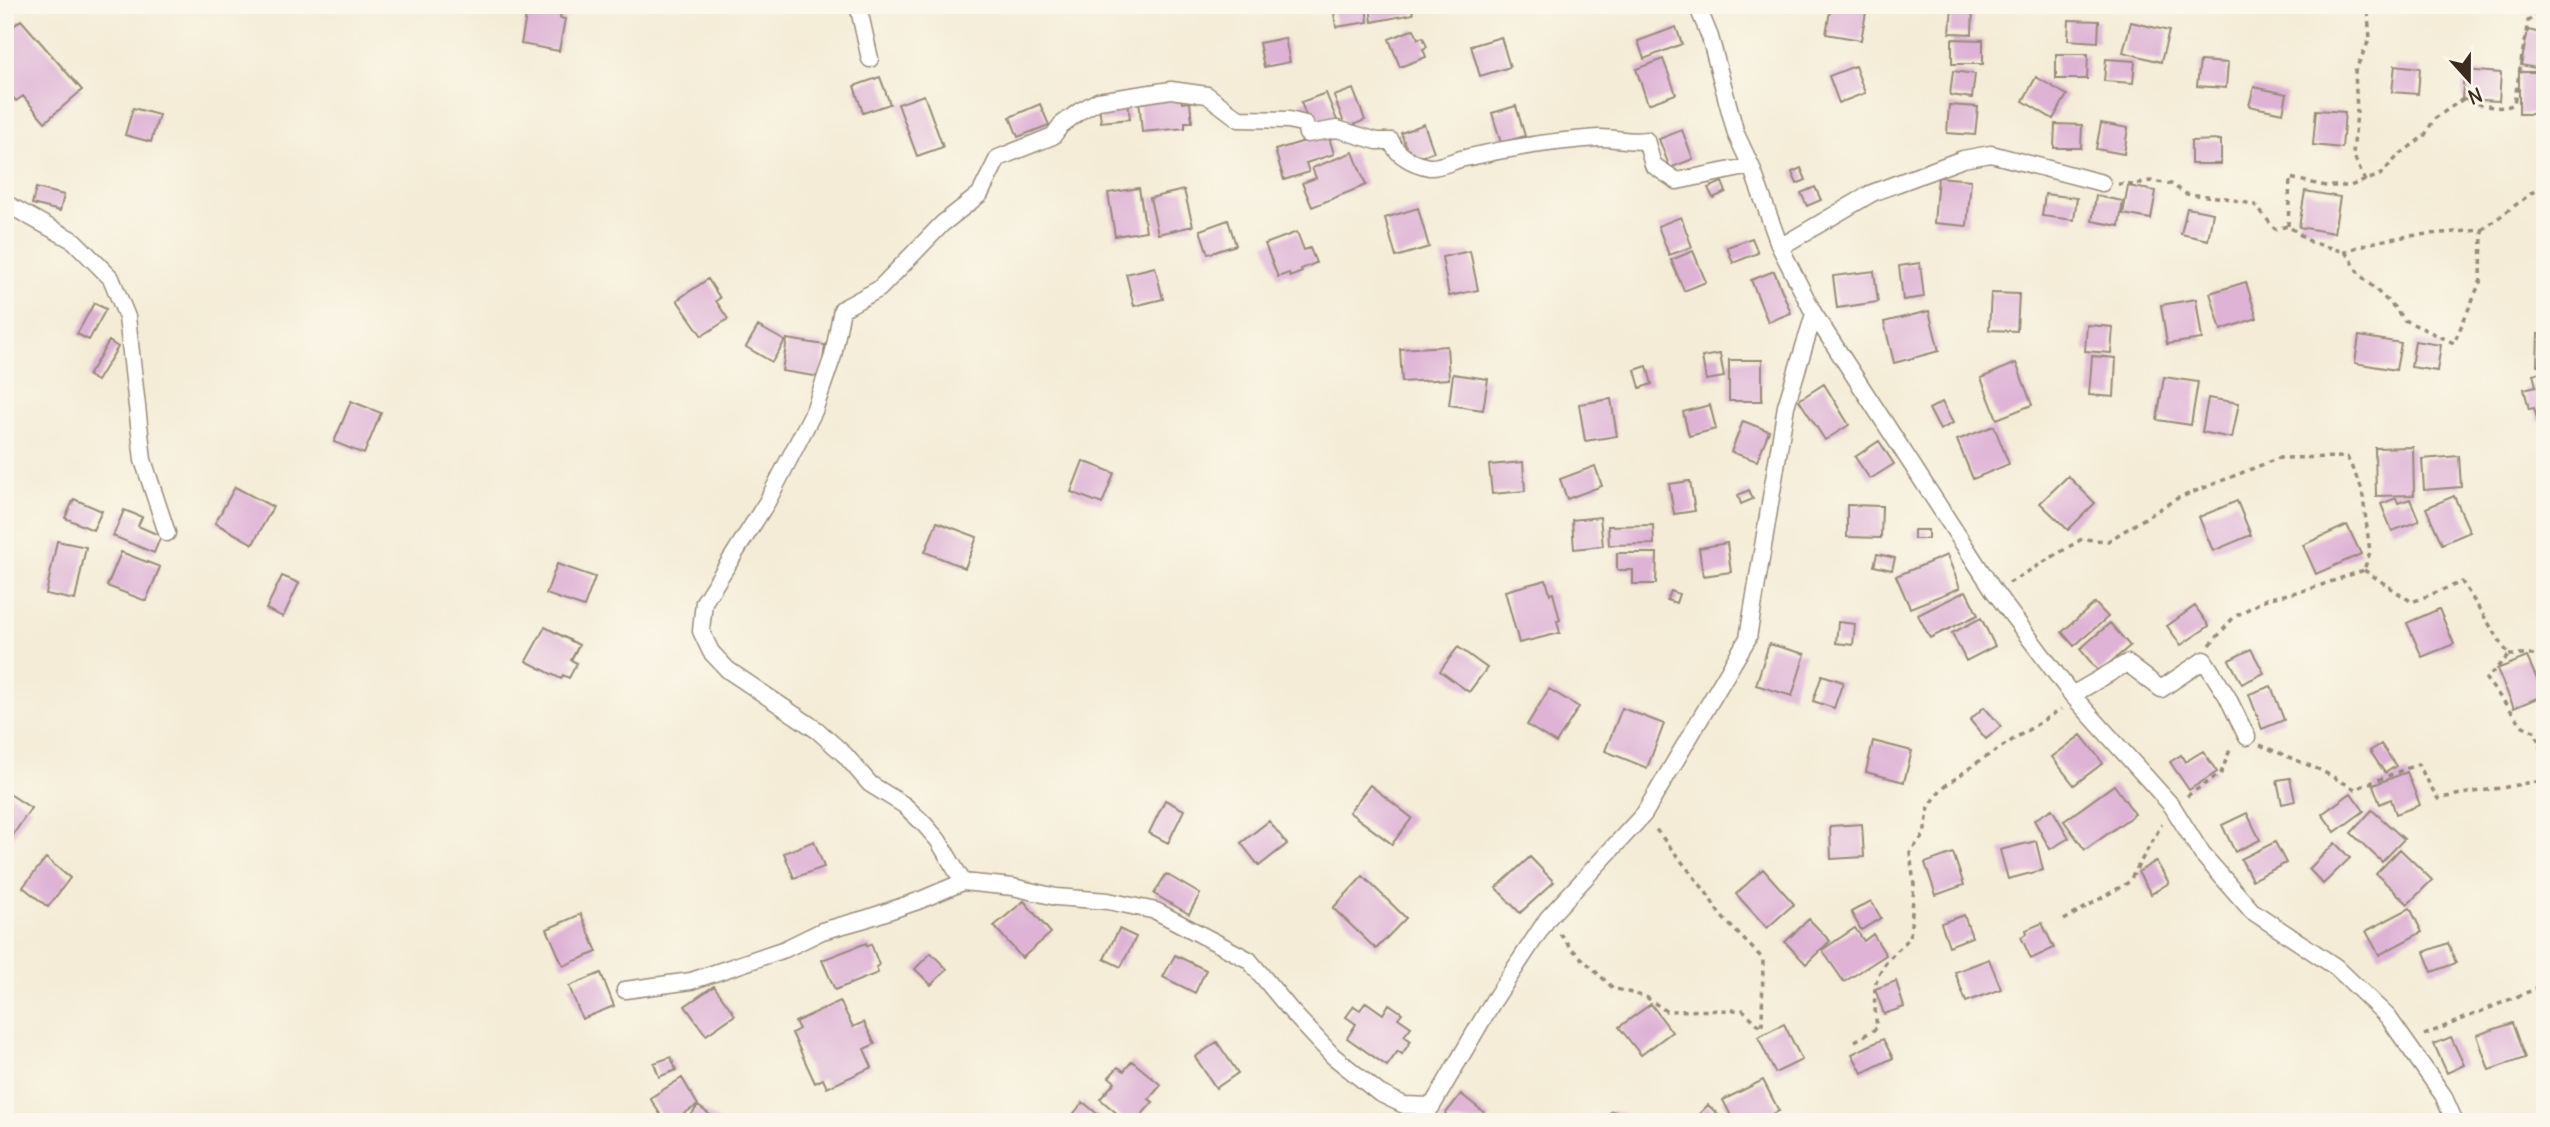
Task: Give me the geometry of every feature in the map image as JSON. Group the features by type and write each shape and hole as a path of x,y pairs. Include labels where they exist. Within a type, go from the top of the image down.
{"street":[{"path":"858,5 870,60"},
{"path":"1697,5 1710,37 1736,134 1751,166 1780,247 1814,314 1994,591 2072,695 2172,806 2202,855 2252,911 2336,967 2388,1017 2443,1095 2455,1122"},
{"path":"963,882 938,840 925,824 904,805 870,784 845,755 817,730 728,670 711,652 701,631 704,602 767,502 814,411 833,356 842,309 879,289 942,224 980,194 998,158 1053,136 1061,125 1098,101 1171,90 1207,95 1238,119 1289,120 1305,124 1307,134 1337,129 1377,141 1391,141 1393,147 1408,160 1432,167 1464,158 1602,137 1632,142 1646,140 1653,165 1677,181 1751,166"},
{"path":"1780,247 1872,193 1963,159 1991,154 2102,183"},
{"path":"5,203 74,242 111,278 127,317 143,460 167,533"},
{"path":"1420,1122 1492,1003 1548,918 1644,814 1748,638 1786,406 1814,314"},
{"path":"2072,695 2127,663 2161,690 2204,660 2227,696 2247,737"},
{"path":"625,990 691,981 785,949 822,931 918,901 963,882 1013,887 1056,897 1108,901 1156,911 1249,960 1292,1013 1333,1056 1379,1093 1404,1105 1432,1106"}],"path":[{"path":"2365,181 2353,154 2357,113 2355,71 2370,38 2367,5"},
{"path":"2288,226 2290,178 2326,186 2350,186 2380,175 2398,156 2425,135 2434,119 2463,99 2483,105 2509,107 2514,104 2528,21 2545,11"},
{"path":"2102,183 2133,185 2150,181 2171,184 2186,194 2227,198 2255,205 2275,229 2288,226 2311,242 2344,252 2359,274 2404,320 2454,343 2481,280 2482,230"},
{"path":"2344,252 2364,244 2405,236 2482,230 2545,183"},
{"path":"1994,591 2082,539 2108,541 2176,499 2279,458 2347,457 2362,489 2371,552 2364,570 2310,589 2266,599 2255,605 2234,617 2209,647 2204,660"},
{"path":"2364,570 2412,602 2462,582 2509,655"},
{"path":"2545,655 2509,655 2486,679 2523,726 2536,732 2545,765"},
{"path":"1854,1041 1877,1028 1875,981 1885,962 1910,938 1914,885 1910,852 1924,835 1929,807 1941,789 1978,762 2047,720 2064,707 2072,695"},
{"path":"2064,920 2129,881 2172,806 2221,773 2236,735 2247,737 2271,752 2320,770 2355,789 2418,764 2438,799 2467,791 2495,789 2532,781 2545,782"},
{"path":"1548,918 1572,948 1613,988 1646,997 1666,1011 1743,1010 1762,1028 1763,959 1720,915 1706,892 1644,814"},
{"path":"2406,1043 2545,985"}],"building":[{"path":"523,5 562,5 560,18 565,19 559,51 521,44 526,16 521,15"},
{"path":"1366,5 1368,22 1336,27 1333,6"},
{"path":"1370,5 1411,5 1413,14 1372,22"},
{"path":"1831,5 1867,7 1861,40 1826,34"},
{"path":"1952,5 1973,5 1972,34 1950,33"},
{"path":"21,20 82,90 45,122 23,96 16,101 5,89 5,33"},
{"path":"2069,20 2099,21 2098,42 2068,40"},
{"path":"2131,22 2169,31 2161,62 2123,52"},
{"path":"1676,27 1682,44 1644,59 1638,41"},
{"path":"1414,29 1418,39 1423,37 1427,47 1423,49 1426,57 1400,67 1389,39"},
{"path":"2528,30 2545,34 2545,70 2521,65"},
{"path":"1501,37 1510,67 1480,76 1471,46"},
{"path":"1285,38 1290,62 1264,67 1259,43"},
{"path":"1952,39 1983,40 1983,64 1952,64"},
{"path":"2056,54 2088,54 2087,79 2056,79"},
{"path":"1663,59 1676,94 1648,104 1636,69"},
{"path":"2106,59 2135,61 2133,83 2104,81"},
{"path":"2200,61 2228,63 2226,88 2197,86"},
{"path":"2395,65 2420,68 2418,94 2392,92"},
{"path":"1855,66 1865,93 1839,103 1829,76"},
{"path":"2464,70 2501,73 2499,101 2462,99"},
{"path":"1953,71 1975,74 1972,98 1950,95"},
{"path":"2519,72 2545,72 2545,114 2519,114"},
{"path":"880,77 890,104 863,113 854,86"},
{"path":"2036,77 2067,95 2053,119 2023,101"},
{"path":"2254,87 2287,94 2283,113 2249,106"},
{"path":"1353,89 1365,120 1346,128 1334,96"},
{"path":"1326,93 1338,123 1312,132 1301,102"},
{"path":"1181,94 1182,103 1190,102 1192,122 1185,122 1185,128 1142,132 1139,99"},
{"path":"924,95 943,147 917,156 898,104"},
{"path":"1128,101 1130,119 1101,122 1099,104"},
{"path":"1040,104 1049,125 1018,137 1010,117"},
{"path":"1949,105 1978,107 1975,135 1947,133"},
{"path":"1516,106 1525,136 1501,143 1492,113"},
{"path":"133,108 159,115 151,142 125,135"},
{"path":"2316,110 2345,112 2342,148 2313,145"},
{"path":"2101,123 2128,128 2124,154 2096,149"},
{"path":"1424,124 1434,152 1411,160 1401,133"},
{"path":"2055,124 2082,125 2081,148 2054,148"},
{"path":"1682,130 1693,159 1670,168 1659,139"},
{"path":"1328,134 1334,154 1306,163 1309,172 1284,180 1275,150"},
{"path":"2221,140 2221,164 2191,164 2191,141"},
{"path":"1353,152 1366,185 1312,207 1302,183 1316,178 1312,168"},
{"path":"1801,168 1806,180 1797,184 1792,172"},
{"path":"1938,177 1971,180 1967,226 1934,223"},
{"path":"1722,182 1726,192 1713,198 1708,188"},
{"path":"2128,186 2156,191 2151,219 2123,214"},
{"path":"1815,187 1821,200 1807,206 1801,193"},
{"path":"36,188 64,195 60,211 32,204"},
{"path":"1139,188 1146,231 1115,236 1108,193"},
{"path":"1184,190 1193,226 1158,234 1150,198"},
{"path":"2305,191 2340,197 2334,233 2299,227"},
{"path":"2045,194 2077,198 2074,220 2042,216"},
{"path":"2096,196 2123,201 2119,226 2092,221"},
{"path":"1418,208 1429,247 1396,257 1385,218"},
{"path":"2187,208 2213,213 2208,240 2181,234"},
{"path":"1681,217 1692,247 1669,255 1658,226"},
{"path":"1228,220 1236,245 1208,254 1200,230"},
{"path":"1297,232 1304,250 1310,248 1316,263 1290,277 1289,273 1278,277 1265,244"},
{"path":"1752,238 1758,253 1733,263 1727,247"},
{"path":"1470,251 1478,290 1449,296 1442,257"},
{"path":"1693,251 1706,282 1684,291 1671,260"},
{"path":"1920,263 1924,297 1903,300 1899,266"},
{"path":"1155,267 1163,299 1134,306 1126,274"},
{"path":"1774,271 1791,313 1768,322 1751,280"},
{"path":"1874,271 1878,302 1837,308 1833,276"},
{"path":"708,279 720,298 716,301 728,319 702,336 677,300"},
{"path":"2246,282 2257,318 2221,330 2210,293"},
{"path":"1991,293 2019,294 2017,331 1989,330"},
{"path":"2196,299 2202,339 2167,344 2161,305"},
{"path":"94,303 106,309 89,340 77,334"},
{"path":"1929,311 1939,351 1894,363 1884,322"},
{"path":"2087,325 2113,327 2111,353 2085,351"},
{"path":"758,326 785,341 772,362 746,347"},
{"path":"2538,334 2545,335 2545,365 2537,365"},
{"path":"2359,336 2401,343 2396,370 2355,363"},
{"path":"787,339 825,345 821,377 782,371"},
{"path":"109,341 118,347 97,381 88,376"},
{"path":"2415,341 2441,345 2437,371 2411,367"},
{"path":"1447,346 1449,379 1402,382 1400,349"},
{"path":"1720,354 1724,377 1706,380 1702,357"},
{"path":"2092,356 2116,358 2114,397 2089,395"},
{"path":"1729,360 1762,360 1762,401 1729,401"},
{"path":"2016,363 2032,405 1997,419 1981,378"},
{"path":"1647,366 1652,384 1640,388 1635,370"},
{"path":"2545,371 2544,428 2542,421 2538,422 2534,408 2529,409 2524,389 2536,386 2533,374"},
{"path":"1453,374 1488,379 1483,410 1449,405"},
{"path":"2164,377 2198,382 2191,425 2157,420"},
{"path":"1824,384 1849,425 1825,440 1799,400"},
{"path":"2208,398 2239,403 2232,438 2202,432"},
{"path":"1611,399 1617,436 1585,441 1579,404"},
{"path":"351,401 381,413 364,454 334,442"},
{"path":"1942,402 1953,423 1940,430 1929,409"},
{"path":"1710,405 1716,429 1689,436 1683,412"},
{"path":"1743,421 1769,431 1757,461 1731,452"},
{"path":"1994,426 2009,464 1973,479 1957,440"},
{"path":"1879,441 1894,464 1870,479 1855,457"},
{"path":"2413,447 2414,495 2376,496 2375,448"},
{"path":"2459,456 2461,487 2424,490 2422,459"},
{"path":"1083,461 1114,473 1102,504 1071,492"},
{"path":"1523,462 1525,491 1492,494 1489,465"},
{"path":"1595,466 1602,486 1567,499 1560,479"},
{"path":"2068,476 2095,503 2068,530 2040,503"},
{"path":"1690,481 1695,511 1674,514 1669,484"},
{"path":"235,487 273,507 253,544 215,523"},
{"path":"1749,490 1753,499 1741,504 1738,495"},
{"path":"2454,496 2470,532 2442,544 2426,508"},
{"path":"2396,498 2398,503 2410,499 2419,521 2392,531 2381,504"},
{"path":"74,499 102,511 93,530 65,518"},
{"path":"2237,501 2251,535 2213,551 2199,517"},
{"path":"1847,505 1882,506 1881,538 1847,537"},
{"path":"124,510 142,517 138,526 161,536 154,553 113,536"},
{"path":"1600,517 1603,546 1574,549 1572,520"},
{"path":"937,522 977,537 965,568 925,552"},
{"path":"1653,525 1654,544 1609,545 1608,526"},
{"path":"2347,525 2361,554 2316,574 2303,545"},
{"path":"1914,530 1928,530 1928,539 1914,539"},
{"path":"57,541 86,547 75,600 46,594"},
{"path":"1727,543 1731,572 1703,576 1699,548"},
{"path":"121,552 160,567 146,601 107,586"},
{"path":"1617,553 1657,553 1656,584 1633,584 1633,570 1617,570"},
{"path":"1877,554 1895,558 1892,570 1874,566"},
{"path":"1947,555 1960,588 1910,608 1896,576"},
{"path":"557,564 595,577 584,607 546,594"},
{"path":"282,576 299,583 283,617 266,609"},
{"path":"1546,580 1550,594 1553,593 1560,620 1557,621 1560,633 1519,643 1505,591"},
{"path":"1671,591 1679,594 1676,603 1667,600"},
{"path":"1966,591 1978,615 1930,638 1918,615"},
{"path":"2095,603 2108,617 2074,646 2062,632"},
{"path":"2195,606 2209,626 2181,645 2167,626"},
{"path":"2439,609 2454,644 2422,657 2407,623"},
{"path":"1981,618 1995,646 1966,661 1952,633"},
{"path":"1838,622 1855,624 1853,645 1836,643"},
{"path":"2110,623 2130,646 2099,672 2080,649"},
{"path":"545,627 579,645 571,660 577,663 569,678 563,675 561,679 526,661"},
{"path":"1769,644 1805,654 1792,696 1756,685"},
{"path":"1458,647 1487,668 1469,692 1440,671"},
{"path":"2251,649 2264,673 2242,684 2229,660"},
{"path":"2527,657 2544,695 2514,708 2497,669"},
{"path":"1822,675 1843,682 1834,708 1813,701"},
{"path":"2271,686 2284,720 2262,729 2249,694"},
{"path":"1549,689 1579,707 1556,743 1527,725"},
{"path":"1984,707 2001,726 1986,739 1970,720"},
{"path":"1622,708 1664,724 1647,768 1605,751"},
{"path":"2081,735 2103,763 2074,785 2052,757"},
{"path":"1873,741 1912,751 1904,782 1866,772"},
{"path":"2381,744 2396,766 2385,773 2370,751"},
{"path":"2203,751 2217,772 2189,790 2170,762 2181,755 2185,762"},
{"path":"2407,772 2420,805 2396,814 2391,799 2380,804 2373,785"},
{"path":"2290,778 2295,801 2282,804 2277,780"},
{"path":"1370,785 1412,818 1392,844 1349,812"},
{"path":"2114,785 2135,814 2085,850 2064,821"},
{"path":"5,791 31,808 13,835 5,830"},
{"path":"2351,793 2364,811 2335,832 2322,814"},
{"path":"1165,800 1184,810 1168,843 1149,833"},
{"path":"2052,809 2069,838 2050,849 2034,820"},
{"path":"2372,810 2404,839 2382,862 2351,833"},
{"path":"2247,813 2260,840 2235,852 2222,825"},
{"path":"1269,821 1287,844 1259,866 1241,843"},
{"path":"1862,824 1864,857 1831,859 1830,826"},
{"path":"814,841 824,867 794,878 784,853"},
{"path":"2036,841 2043,870 2008,879 2000,850"},
{"path":"2275,842 2286,863 2252,880 2241,859"},
{"path":"2335,843 2350,858 2323,884 2309,869"},
{"path":"2400,849 2432,880 2408,904 2376,874"},
{"path":"1953,853 1964,885 1936,895 1925,863"},
{"path":"1530,857 1554,882 1520,913 1496,888"},
{"path":"46,858 70,878 48,907 23,887"},
{"path":"2156,861 2169,883 2151,894 2138,872"},
{"path":"1763,869 1794,904 1767,928 1736,894"},
{"path":"1166,874 1200,894 1189,914 1154,894"},
{"path":"1363,876 1406,918 1376,949 1333,908"},
{"path":"1024,901 1051,933 1022,958 994,926"},
{"path":"1871,901 1881,918 1861,930 1851,912"},
{"path":"2410,908 2422,932 2379,955 2366,931"},
{"path":"581,914 597,952 563,966 547,929"},
{"path":"1964,915 1972,937 1949,946 1941,923"},
{"path":"1809,919 1830,941 1806,964 1785,942"},
{"path":"2042,923 2054,948 2031,959 2021,937 2027,934 2026,930"},
{"path":"1855,928 1864,941 1873,934 1886,955 1844,982 1822,950"},
{"path":"1119,929 1136,937 1121,967 1104,959"},
{"path":"866,943 867,946 871,944 879,965 876,967 878,973 835,990 822,960"},
{"path":"2448,943 2456,963 2432,972 2424,952"},
{"path":"931,953 947,969 931,985 915,969"},
{"path":"1175,955 1206,970 1195,993 1163,977"},
{"path":"1989,959 2001,989 1966,1002 1955,972"},
{"path":"601,973 614,1006 582,1019 569,986"},
{"path":"1896,981 1904,1007 1884,1014 1875,989"},
{"path":"714,986 735,1015 706,1035 685,1006"},
{"path":"840,1001 853,1027 864,1022 875,1044 864,1049 872,1067 827,1088 823,1079 815,1083 792,1033 799,1029 795,1022"},
{"path":"1366,1002 1383,1014 1389,1004 1402,1013 1398,1018 1411,1027 1404,1036 1411,1041 1402,1054 1398,1051 1387,1066 1347,1038 1356,1024 1346,1017 1354,1006 1360,1010"},
{"path":"1651,1004 1672,1032 1641,1055 1619,1027"},
{"path":"2512,1023 2525,1058 2489,1070 2477,1035"},
{"path":"1784,1024 1802,1060 1775,1073 1758,1037"},
{"path":"2451,1037 2464,1065 2447,1073 2434,1044"},
{"path":"1883,1039 1893,1058 1862,1073 1852,1054"},
{"path":"1217,1042 1238,1073 1216,1088 1195,1057"},
{"path":"671,1057 676,1070 659,1077 654,1063"},
{"path":"1132,1061 1161,1085 1149,1099 1153,1102 1138,1119 1135,1116 1127,1122 1100,1099 1115,1082 1109,1077 1118,1067 1124,1071"},
{"path":"682,1078 698,1105 670,1122 665,1122 650,1098"},
{"path":"1763,1080 1779,1111 1757,1122 1734,1122 1723,1100"},
{"path":"1461,1094 1491,1118 1488,1122 1439,1122"},
{"path":"1083,1102 1107,1122 1067,1122"},
{"path":"1708,1105 1726,1122 1691,1122"},
{"path":"698,1106 720,1122 686,1122"},
{"path":"1612,1111 1624,1114 1627,1122 1604,1122"}]}
